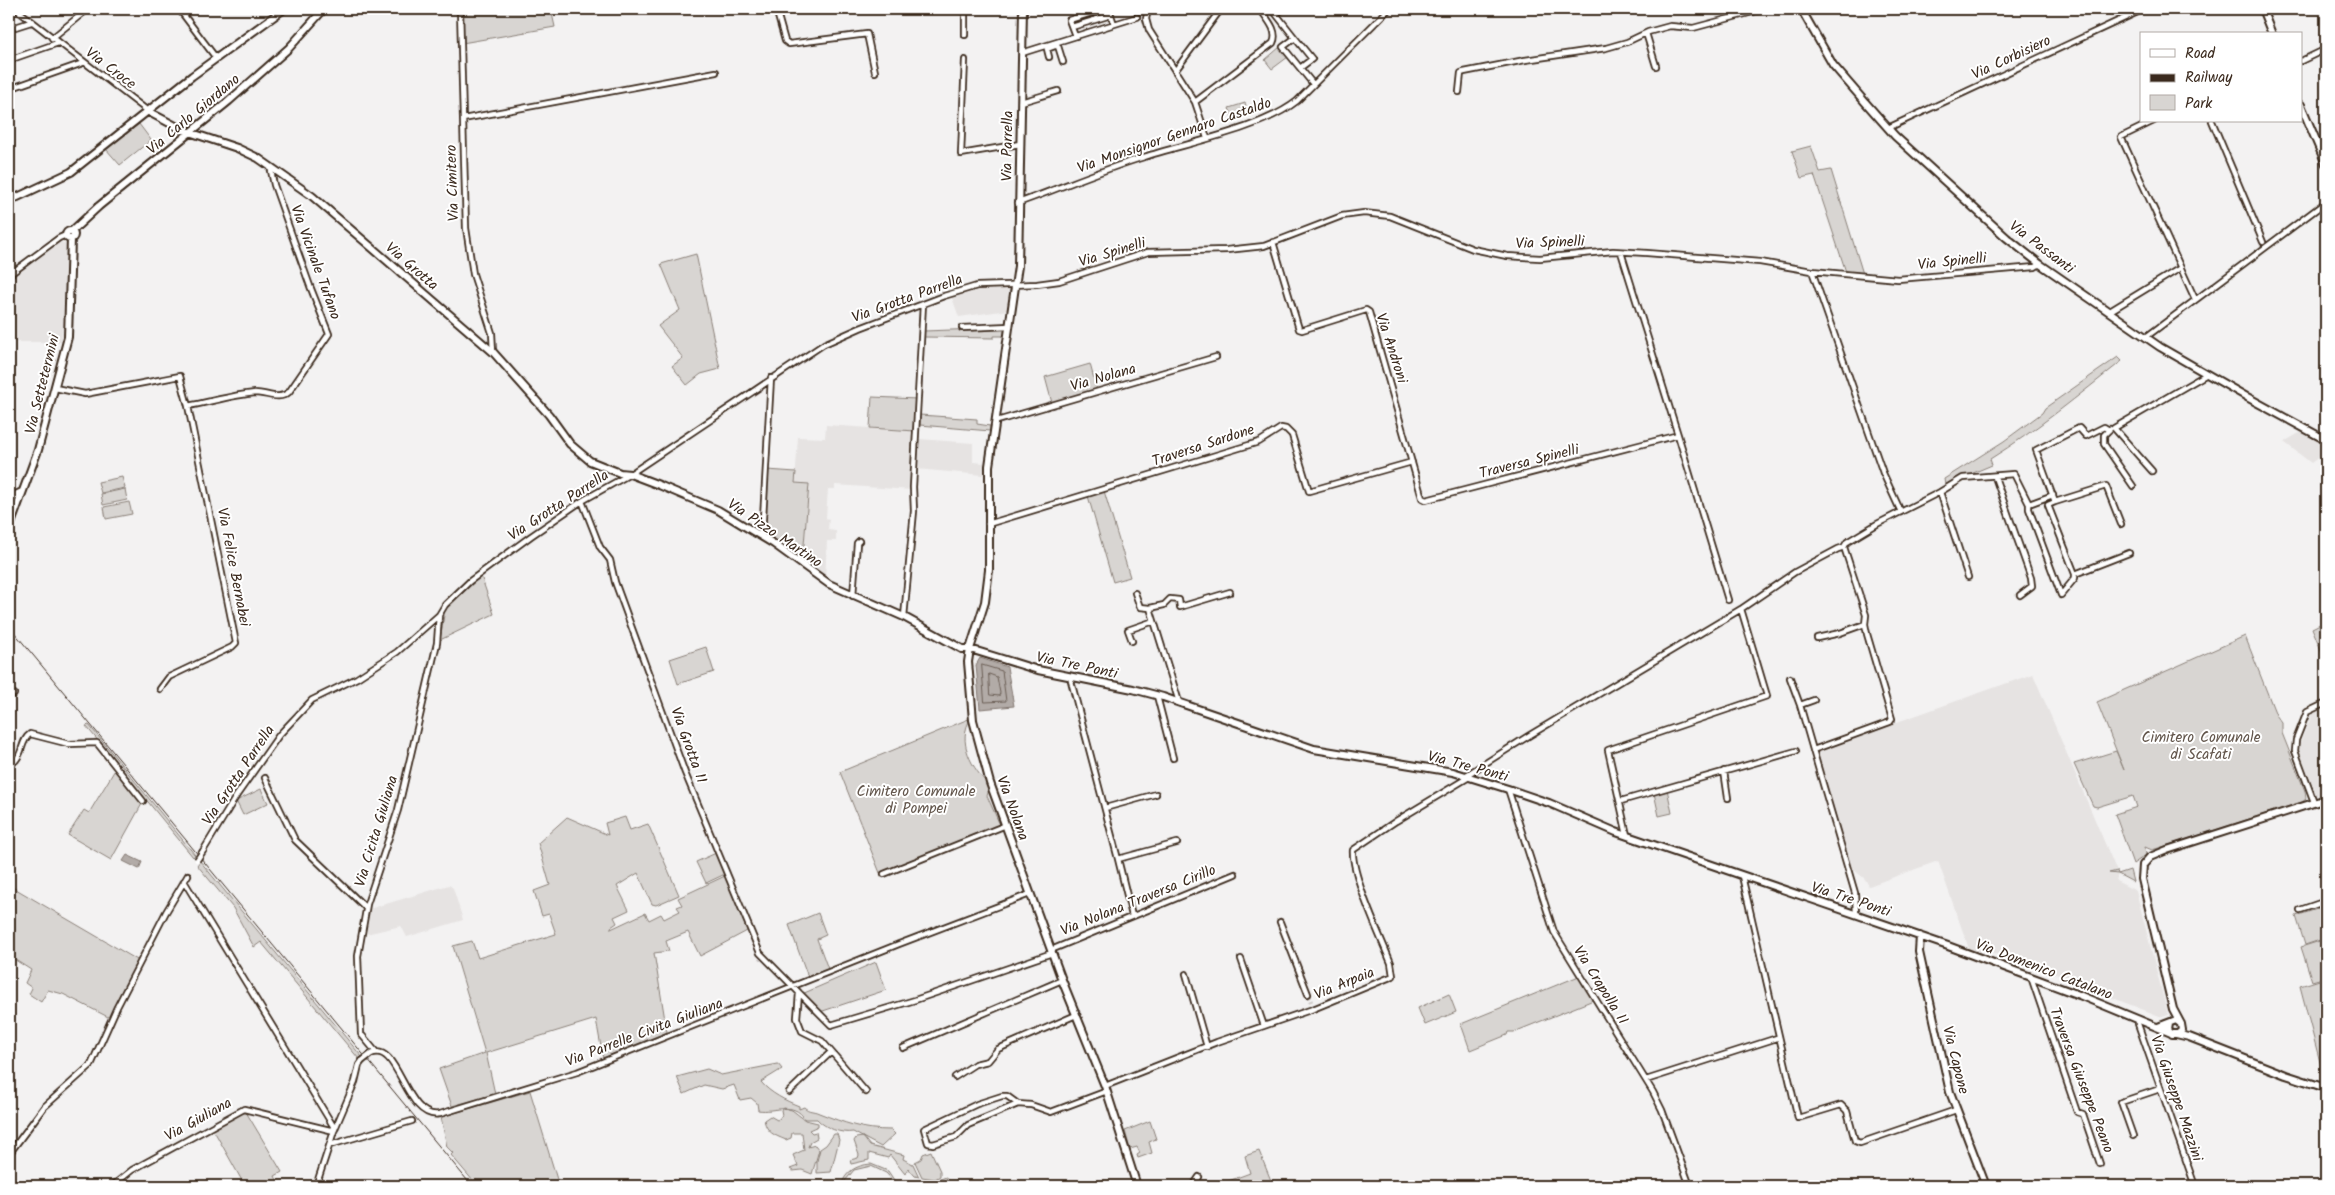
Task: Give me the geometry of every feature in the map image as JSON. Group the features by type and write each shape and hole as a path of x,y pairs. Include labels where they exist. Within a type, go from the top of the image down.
{"street":[{"name":"Via Croce","path":"16,9 83,63 149,112"},
{"path":"52,38 88,9"},
{"path":"179,9 216,58"},
{"path":"9,201 71,172 216,58 284,9"},
{"name":"Via Carlo Giordano","path":"72,231 99,206 192,133 289,48 324,9"},
{"name":"Via Cimitero","path":"460,9 466,228 470,259 492,333 493,352"},
{"path":"776,9 785,41 789,44 866,34 869,36 874,72"},
{"path":"965,35 966,9"},
{"name":"Via Parrella","path":"1016,284 1023,9"},
{"path":"1068,9 1069,11 1078,9 1080,14 1095,9"},
{"path":"1075,36 1069,20 1104,9"},
{"path":"1109,9 1114,24"},
{"path":"1148,9 1146,19 1149,30 1195,102 1207,138"},
{"path":"1176,70 1221,9"},
{"path":"1195,102 1273,43 1275,32 1260,9"},
{"path":"1283,9 1276,14 1312,58 1300,68"},
{"name":"Via Monsignor Gennaro Castaldo","path":"1018,203 1143,157 1207,138 1285,110 1389,9"},
{"path":"1460,92 1461,73 1464,72 1525,60 1606,48 1670,26 1693,28 1764,9"},
{"name":"Via Passanti","path":"1801,9 1833,65 1888,128 2007,238 2040,264 2206,374 2326,440"},
{"name":"Via Corbisiero","path":"1888,128 2144,9"},
{"path":"2262,9 2271,32"},
{"path":"1072,27 1111,15"},
{"path":"1022,53 1137,17"},
{"path":"9,29 31,22"},
{"path":"1646,33 1656,66"},
{"path":"1295,38 1283,47 1313,84"},
{"path":"9,60 58,43"},
{"path":"1049,57 1047,49 1055,45 1058,46 1063,62"},
{"path":"2302,61 2326,49"},
{"path":"965,60 961,154 1020,144"},
{"path":"9,89 83,63"},
{"path":"463,119 716,72"},
{"path":"1021,102 1058,91"},
{"path":"2302,107 2326,164"},
{"name":"Via Grotta","path":"149,112 192,133 237,148 258,158 312,196 493,352 549,415 577,451 590,461 620,473 630,474"},
{"path":"2152,122 2121,137 2195,299"},
{"path":"2212,122 2263,242"},
{"name":"Via Vicinale Tufano","path":"188,406 256,393 273,396 286,395 328,338 328,329 310,286 274,185 270,166"},
{"path":"2146,336 2308,218 2326,202"},
{"name":"Via Spinelli","path":"1016,284 1045,284 1068,279 1148,252 1227,250 1264,246 1342,216 1364,213 1390,216 1473,249 1507,256 1540,258 1622,252 1760,262 1812,271 1898,279 2035,267 2040,264"},
{"name":"Via Settetermini","path":"10,526 38,450 68,337 69,237 75,236 72,231"},
{"path":"9,275 58,238 69,237"},
{"name":"Via Androni","path":"1273,242 1299,329 1302,330 1366,310 1369,312 1412,462"},
{"path":"1622,252 1728,600"},
{"path":"2110,311 2177,270"},
{"path":"1812,271 1883,473 1901,512"},
{"name":"Via Grotta Parrella","path":"197,860 237,795 279,735 312,700 357,678 397,652 439,615 445,605 470,581 531,536 582,501 630,474 771,378 837,337 976,286 1016,284"},
{"name":"Via Nolana","path":"1016,284 989,466 989,570 985,602 970,649 968,662 973,720 990,783 1062,980 1106,1088 1137,1186"},
{"path":"904,617 914,511 913,487 923,304"},
{"path":"962,328 1010,326"},
{"name":"Via Nolana","path":"997,421 1216,357"},
{"path":"2133,486 2104,444 2104,435 2206,374"},
{"path":"55,388 86,394 180,376 188,406"},
{"path":"762,536 771,378"},
{"name":"Via Felice Bernabei","path":"160,689 169,677 232,647 236,643 188,406"},
{"path":"2055,502 2036,450 2079,428 2086,436 2104,427 2112,429 2152,472"},
{"name":"Traversa Sardone","path":"988,524 1259,442 1281,428 1286,429 1292,435 1308,489 1312,491 1412,462"},
{"name":"Traversa Spinelli","path":"1412,462 1422,498 1426,500 1678,435"},
{"name":"Via Pizzo Martino","path":"630,474 718,510 762,536 829,584 852,596 904,617 962,649 970,649"},
{"path":"1467,777 1538,730 1741,609 1795,572 1844,547 1848,542 1963,478 2016,475 2029,504 2061,595 2075,578 2075,574 2048,505 2106,486 2121,524"},
{"path":"1995,477 2031,578 2032,586 2020,595"},
{"path":"9,499 23,491"},
{"path":"1940,492 1968,577"},
{"path":"2029,504 2053,495"},
{"path":"9,499 19,502"},
{"name":"Via Grotta II","path":"582,501 600,548 610,560 615,582 685,774 756,944 766,960 799,993"},
{"path":"9,517 10,526"},
{"path":"852,596 859,540"},
{"path":"1812,750 1890,722 1892,719 1865,624 1866,615 1844,547"},
{"path":"2075,574 2129,553"},
{"path":"1135,593 1140,608 1150,608 1164,605 1170,599 1179,600 1180,607 1230,592"},
{"path":"1150,608 1179,702"},
{"path":"1627,835 1621,801 1608,753 1611,748 1767,696 1741,609"},
{"name":"Via Cicita Giuliana","path":"373,1053 361,1034 358,956 366,908 398,810 437,643 439,615"},
{"path":"1132,641 1128,630 1154,621"},
{"path":"1817,638 1840,634 1865,624"},
{"name":"Via Tre Ponti","path":"970,649 1038,670 1179,702 1314,749 1453,772 1508,789 1627,835 1742,876 1920,936"},
{"path":"1070,677 1132,916"},
{"path":"1790,678 1800,704 1855,893 1856,913"},
{"path":"1157,696 1173,758"},
{"path":"1800,704 1814,700"},
{"path":"2314,802 2295,751 2296,740 2307,712 2326,703"},
{"path":"9,760 15,761 19,758 26,737 30,734 69,744 97,743 143,800"},
{"path":"1621,801 1796,751"},
{"path":"1724,771 1728,798"},
{"name":"Via Arpaia","path":"1018,1104 1007,1096 976,1104 924,1129 925,1138 928,1143 932,1144 956,1137 968,1125 1018,1104 1031,1105 1050,1112 1207,1046 1314,1009 1393,976 1391,963 1369,908 1354,860 1354,847 1467,777"},
{"path":"265,778 295,840 366,908"},
{"name":"Via Crapolla II","path":"1508,789 1554,932 1646,1080 1662,1110 1690,1186"},
{"path":"1105,808 1156,794"},
{"path":"2189,1037 2173,1009 2142,879 2143,865 2150,857 2167,850 2326,799"},
{"path":"884,874 1006,825"},
{"path":"1118,859 1178,843"},
{"name":"Via Nolana Traversa Cirillo","path":"799,993 831,1025 915,1000 1051,951 1234,874"},
{"path":"10,1152 44,1107 91,1065 117,1006 166,912 188,876"},
{"path":"1742,876 1796,1116 1801,1118 1841,1105 1847,1111 1857,1143 1956,1110"},
{"path":"184,881 334,1130"},
{"name":"Via Parrelle Civita Giuliana","path":"373,1053 384,1054 390,1059 404,1085 424,1111 436,1114 555,1080 1030,894"},
{"path":"2300,910 2326,901"},
{"path":"1280,922 1308,994"},
{"name":"Via Domenico Catalano","path":"1920,936 2030,976 2173,1034 2189,1037 2286,1075 2326,1088"},
{"name":"Via Capone","path":"1920,936 1918,949 1946,1077 1956,1110 1986,1186"},
{"path":"1241,959 1264,1026"},
{"path":"1186,974 1207,1046"},
{"name":"Traversa Giuseppe Peano","path":"2030,976 2077,1112 2083,1114 2100,1164"},
{"path":"903,1048 1062,980"},
{"path":"799,993 797,1018 802,1031 822,1041 866,1092"},
{"path":"1311,1002 1314,1009"},
{"path":"2173,1009 2169,1023 2173,1034 2182,1026"},
{"path":"955,1077 974,1064 988,1061 998,1049 1076,1015"},
{"name":"Via Giuseppe Mazzini","path":"2138,1019 2160,1089 2195,1186"},
{"path":"2158,1027 2176,1020 2182,1026"},
{"path":"1646,1080 1777,1038"},
{"path":"789,1092 831,1052"},
{"path":"316,1186 334,1130 353,1088 359,1065 373,1053"},
{"path":"2133,1136 2121,1102 2160,1089"},
{"name":"Via Giuliana","path":"112,1186 132,1170 244,1109 334,1130"},
{"path":"330,1145 412,1121"},
{"path":"1193,1186 1199,1177"}],"shaded area":[{"path":"60,242 68,244 62,342 9,342 9,278"},
{"path":"1000,286 1009,287 1008,310 959,317 951,295 976,288 990,287 991,290"},
{"path":"826,425 915,431 915,439 913,440 912,490 835,485 835,489 828,489 826,518 829,519 828,530 836,531 836,541 827,541 825,579 803,564 809,484 795,483 798,437 825,438"},
{"path":"2301,432 2326,443 2326,452 2311,463 2284,442"},
{"path":"919,439 973,443 973,462 984,463 983,475 916,469"},
{"path":"2033,674 2118,874 2116,881 2136,891 2168,1015 2162,1017 2100,993 2101,989 2079,981 2078,983 2034,965 2033,968 1983,949 1981,953 1969,949 1938,861 1869,886 1865,879 1853,869 1848,858 1815,751"},
{"path":"2326,708 2326,794 2320,796 2316,795 2298,748 2312,714"},
{"path":"449,885 453,888 463,920 407,937 401,926 366,934 369,909"}],"green space":[{"path":"461,9 551,9 555,27 462,43"},
{"path":"1280,47 1288,57 1272,69 1265,60"},
{"path":"1245,103 1249,113 1233,119 1229,108"},
{"path":"139,124 151,140 120,165 106,149"},
{"path":"1811,146 1820,172 1831,170 1863,274 1846,272 1814,175 1801,178 1792,151"},
{"path":"696,254 720,369 701,374 687,385 672,366 683,358 658,326 680,310 661,264"},
{"path":"1006,328 1004,336 994,336 994,338 924,337 924,331"},
{"path":"2118,357 2122,361 2041,424 1990,459 1992,465 1973,473 1973,476 1961,476 1945,485 1944,479 2004,441 2042,413 2045,408"},
{"path":"1090,364 1097,390 1052,403 1045,377"},
{"path":"872,397 917,399 915,431 870,428"},
{"path":"920,415 977,419 977,424 990,426 990,431 920,425"},
{"path":"767,470 796,472 795,483 809,484 803,557 797,554 796,558 764,535"},
{"path":"122,477 125,488 101,493 98,482"},
{"path":"125,489 127,500 103,505 101,494"},
{"path":"1104,491 1130,577 1113,582 1088,496"},
{"path":"129,502 132,514 106,519 104,507"},
{"path":"481,576 494,614 440,640 445,609"},
{"path":"2326,621 2326,662 2312,628"},
{"name":"Cimitero Comunale di Scafati","path":"2245,636 2276,715 2282,723 2282,733 2305,791 2306,799 2302,802 2152,850 2145,847 2146,855 2133,864 2115,814 2137,807 2133,796 2097,807 2093,806 2074,764 2116,751 2124,770 2097,702"},
{"path":"706,647 714,672 678,684 670,659"},
{"name":"Cimitero Comunale di Pompei","path":"971,718 965,736 968,754 977,771 990,786 987,796 1000,825 880,873 840,772"},
{"path":"89,725 195,855 193,857 86,726"},
{"path":"116,768 143,802 111,860 68,835 84,810 89,813"},
{"path":"261,789 268,803 243,815 236,801"},
{"path":"1667,789 1672,813 1659,816 1654,793"},
{"path":"567,817 608,835 605,823 625,817 630,830 648,824 679,895 656,905 652,904 638,873 617,886 629,910 614,917 617,923 611,929 645,913 649,920 661,914 664,919 680,911 677,907 682,905 678,898 725,876 749,930 700,956 688,932 666,941 669,951 654,953 667,1032 603,1058 596,1019 486,1053 495,1094 452,1106 439,1069 485,1053 453,946 472,941 478,958 556,934 549,914 542,916 534,891 550,885 538,843"},
{"path":"716,853 725,874 706,883 696,862"},
{"path":"200,861 362,1057 359,1059 261,942 254,947 233,908 197,865"},
{"path":"2130,870 2133,882 2118,874"},
{"path":"9,885 139,961 110,1018 63,994 48,990 41,1002 29,994 32,988 25,983 31,970 9,956"},
{"path":"2326,906 2326,938 2305,945 2296,916"},
{"path":"818,913 826,935 817,939 828,969 808,977 789,925"},
{"path":"2326,939 2326,977 2312,981 2301,947"},
{"path":"876,962 886,990 820,1012 802,994"},
{"path":"1579,976 1593,999 1591,1001 1514,1032 1508,1032 1507,1035 1470,1050 1461,1024"},
{"path":"2326,978 2326,1085 2300,986"},
{"path":"1449,994 1456,1012 1425,1025 1418,1008"},
{"path":"778,1064 782,1069 761,1082 778,1096 799,1106 799,1109 804,1107 837,1120 871,1129 891,1130 895,1134 881,1147 853,1132 834,1130 817,1119 805,1119 795,1110 783,1108 758,1110 757,1103 751,1098 740,1100 734,1085 722,1089 704,1085 684,1094 677,1077 707,1069 721,1075"},
{"path":"530,1091 559,1186 483,1186 477,1180 474,1182 451,1155 453,1153 447,1147 441,1117"},
{"path":"784,1108 792,1110 805,1120 818,1123 818,1126 809,1130 812,1133 816,1132 817,1138 810,1142 808,1147 815,1145 819,1150 812,1174 802,1170 793,1171 790,1169 798,1166 793,1155 804,1150 802,1133 792,1133 791,1138 786,1140 772,1133 765,1124 764,1120 770,1116 777,1120 779,1119 782,1115 781,1110"},
{"path":"241,1112 246,1112 282,1172 275,1176 280,1186 245,1186 213,1129"},
{"path":"1150,1121 1156,1139 1149,1142 1152,1153 1138,1158 1137,1155 1140,1153 1137,1147 1130,1149 1125,1131"},
{"path":"834,1134 837,1134 839,1140 831,1172 817,1173 820,1149 826,1145"},
{"path":"863,1137 870,1146 904,1155 903,1159 913,1164 919,1177 915,1176 908,1168 905,1174 890,1155 888,1158 869,1153 869,1160 851,1164 850,1160 858,1158 859,1155 854,1141 856,1138"},
{"path":"931,1151 940,1171 940,1176 935,1179 922,1177 915,1162 921,1159 923,1154"},
{"path":"1259,1151 1272,1183 1262,1186 1215,1186 1250,1173 1245,1156"},
{"path":"871,1164 888,1171 898,1186 886,1173 871,1166 854,1170 841,1186 845,1177 852,1170"},
{"path":"946,1177 948,1182 945,1186 930,1186 929,1183"}],"water":[{"path":"980,658 1007,667 1014,706 980,709 976,665"},
{"path":"127,855 142,862 139,869 123,861"}],"tunnel":[{"path":"1308,994 1311,1002"}],"railway":[{"path":"9,626 472,1186"}]}
